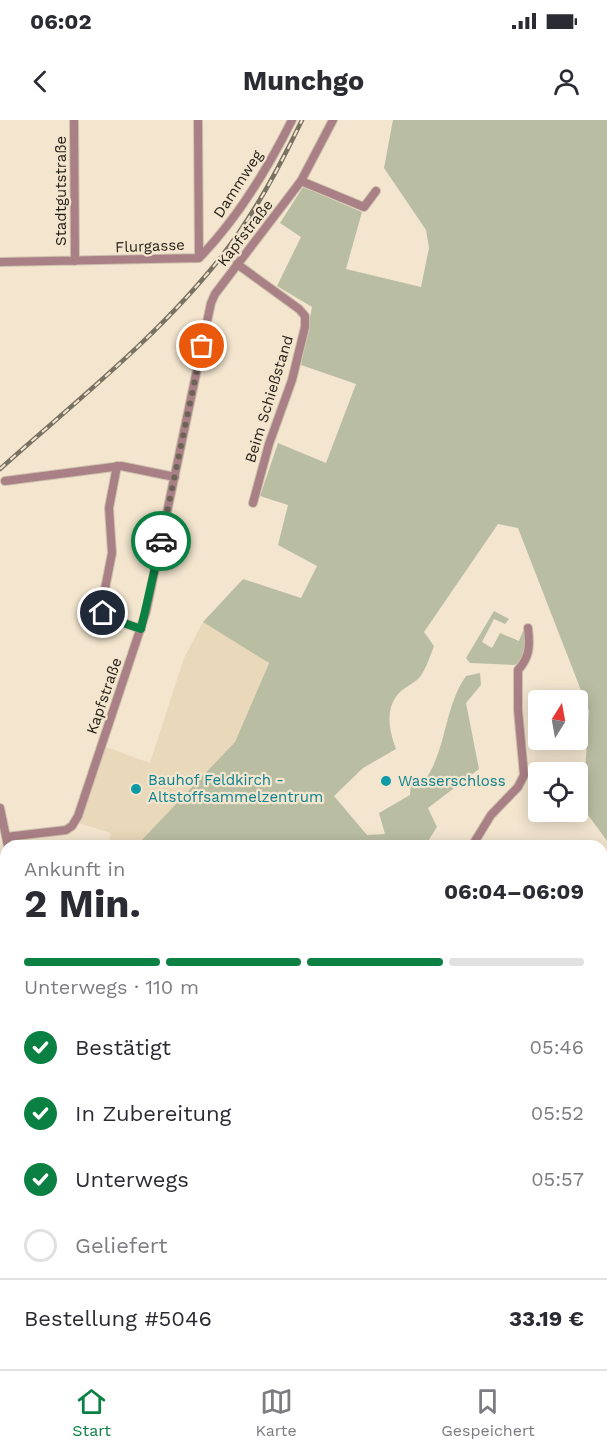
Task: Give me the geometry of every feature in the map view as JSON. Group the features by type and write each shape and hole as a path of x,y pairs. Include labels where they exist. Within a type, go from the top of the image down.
{"street":[{"name":"Stadtgutstraße","path":"74,120 75,261"},
{"name":"Flurgasse","path":"0,262 199,258 198,120"},
{"name":"Kapfstraße","path":"12,840 59,831 72,826 84,801 150,596 211,303 237,264 301,181 333,120"},
{"name":"Dammweg","path":"199,258 221,234 254,188 289,121"},
{"path":"301,181 364,207 376,191"},
{"name":"Beim Schießstand","path":"237,264 299,309 305,316 305,327 292,380 269,444 253,503"},
{"path":"5,481 117,466 175,477"},
{"path":"117,466 109,508 112,553 102,604 103,613 141,629"},
{"path":"476,840 491,816 518,788 524,775 518,710 518,670 526,662 529,652 528,628"},
{"path":"0,808 7,840"}],"shaded area":[{"path":"203,622 269,662 235,742 142,840 109,840 111,833 75,822 101,745 150,763 184,658"}],"green space":[{"path":"393,120 607,120 607,840 588,815 588,762 586,762 588,750 588,690 581,690 518,528 498,524 424,632 434,646 427,664 417,680 396,697 390,711 391,734 396,749 363,768 334,796 367,835 385,834 379,813 410,795 411,778 425,780 438,755 453,701 459,688 466,676 480,673 481,685 466,703 479,769 428,808 437,827 429,840 142,840 235,742 269,663 203,622 243,579 301,598 317,566 278,545 288,505 260,496 278,443 326,463 356,384 301,365 312,307 277,286 301,237 280,223 303,187 362,212 346,269 421,287 429,248 426,230 384,168"},
{"path":"494,611 509,619 505,624 494,619 482,642 492,648 500,633 519,641 523,631 526,632 526,650 522,661 514,665 470,663 466,658"}],"railway":[{"path":"0,469 115,368 196,287 233,241 255,208 302,120"}],"way so far":[{"path":"161,541 202,346"}],"place":[{"name":"Wasserschloss","path":"386,781"},
{"name":"Bauhof Feldkirch - Altstoffsammelzentrum","path":"136,789"}],"route":[{"path":"103,613 141,629 161,541"}]}
